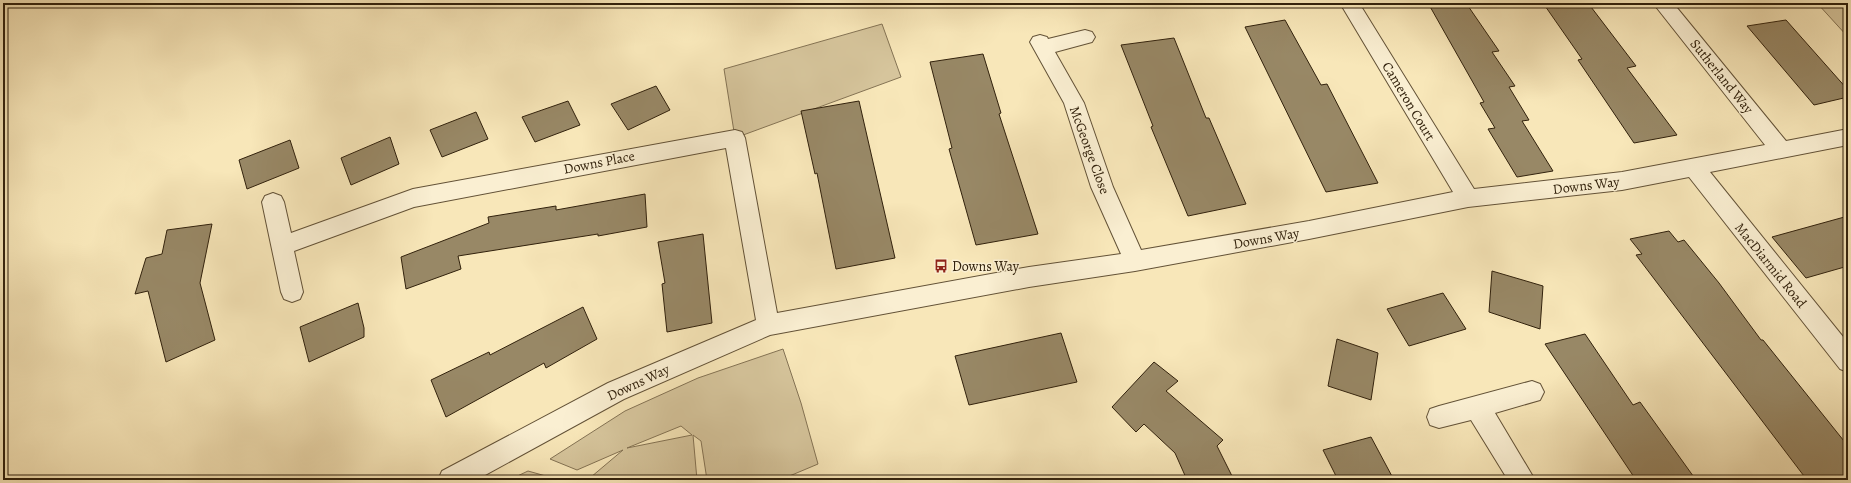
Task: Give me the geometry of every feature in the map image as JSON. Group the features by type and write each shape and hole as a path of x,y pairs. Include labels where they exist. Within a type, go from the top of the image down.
{"street":[{"name":"Cameron Court","path":"1349,3 1468,198"},
{"name":"Sutherland Way","path":"1662,3 1781,149"},
{"name":"McGeorge Close","path":"1085,38 1042,45 1074,103 1102,187 1135,261"},
{"name":"Downs Way","path":"451,480 616,391 768,325 1029,277 1135,261 1309,230 1468,198 1622,181 1848,137"},
{"name":"Downs Place","path":"282,246 413,198 735,138 768,325"},
{"name":"MacDiarmid Road","path":"1694,168 1848,361"},
{"path":"273,202 292,292"},
{"path":"1439,417 1532,392"},
{"path":"1477,407 1522,480"}],"shaded area":[{"path":"1817,3 1848,3 1848,37"},
{"path":"882,24 901,77 735,138 724,69"},
{"path":"783,349 801,403 818,464 780,480 707,480 701,441 693,435 697,480 580,480 591,477 623,450 577,470 550,459 625,411 698,378","holes":["681,426 692,435 627,448"]},
{"path":"528,471 560,480 509,480"}],"building":[{"path":"1428,3 1466,3 1499,51 1492,52 1515,86 1509,87 1529,120 1522,121 1553,171 1517,177 1488,129 1495,128 1480,103 1484,102"},
{"path":"1543,3 1588,3 1636,66 1627,68 1677,135 1634,143 1578,60 1582,59"},
{"path":"1285,20 1321,85 1327,84 1378,183 1326,192 1245,27"},
{"path":"1786,20 1848,90 1848,97 1814,105 1747,26"},
{"path":"1174,38 1206,118 1209,118 1246,204 1188,216 1151,127 1153,126 1121,45"},
{"path":"983,54 1001,113 999,114 1038,234 976,245 949,149 952,148 930,62"},
{"path":"656,86 670,110 628,130 611,104"},
{"path":"568,101 580,125 535,142 522,117"},
{"path":"859,101 895,258 836,269 817,173 815,174 801,111"},
{"path":"476,112 488,139 442,157 430,130"},
{"path":"390,137 399,164 351,185 341,158"},
{"path":"290,140 299,168 247,189 239,160"},
{"path":"645,194 647,227 598,236 598,234 458,256 461,269 406,289 401,257 489,223 488,217 556,206 556,210"},
{"path":"1848,216 1848,266 1806,278 1772,237"},
{"path":"212,224 200,283 215,340 166,362 148,291 135,294 146,258 162,254 167,230"},
{"path":"1669,231 1678,242 1684,240 1719,283 1761,340 1763,340 1848,446 1848,480 1807,480 1636,255 1642,254 1630,239"},
{"path":"703,234 712,323 667,332 662,284 665,283 658,242"},
{"path":"1492,271 1543,286 1540,329 1489,312"},
{"path":"1443,293 1466,329 1409,346 1387,309"},
{"path":"358,303 364,328 364,337 309,362 300,327"},
{"path":"583,307 597,339 546,368 544,363 446,417 431,380 489,352 490,355"},
{"path":"1061,333 1077,382 969,405 955,356"},
{"path":"1585,334 1633,405 1640,402 1696,480 1636,480 1545,344"},
{"path":"1337,339 1378,353 1371,400 1328,386"},
{"path":"1154,362 1178,381 1166,391 1223,440 1217,446 1234,480 1187,480 1175,453 1144,424 1136,432 1112,407"},
{"path":"1371,437 1394,480 1338,480 1323,450"}],"place":[{"name":"Downs Way","path":"941,266"}]}
